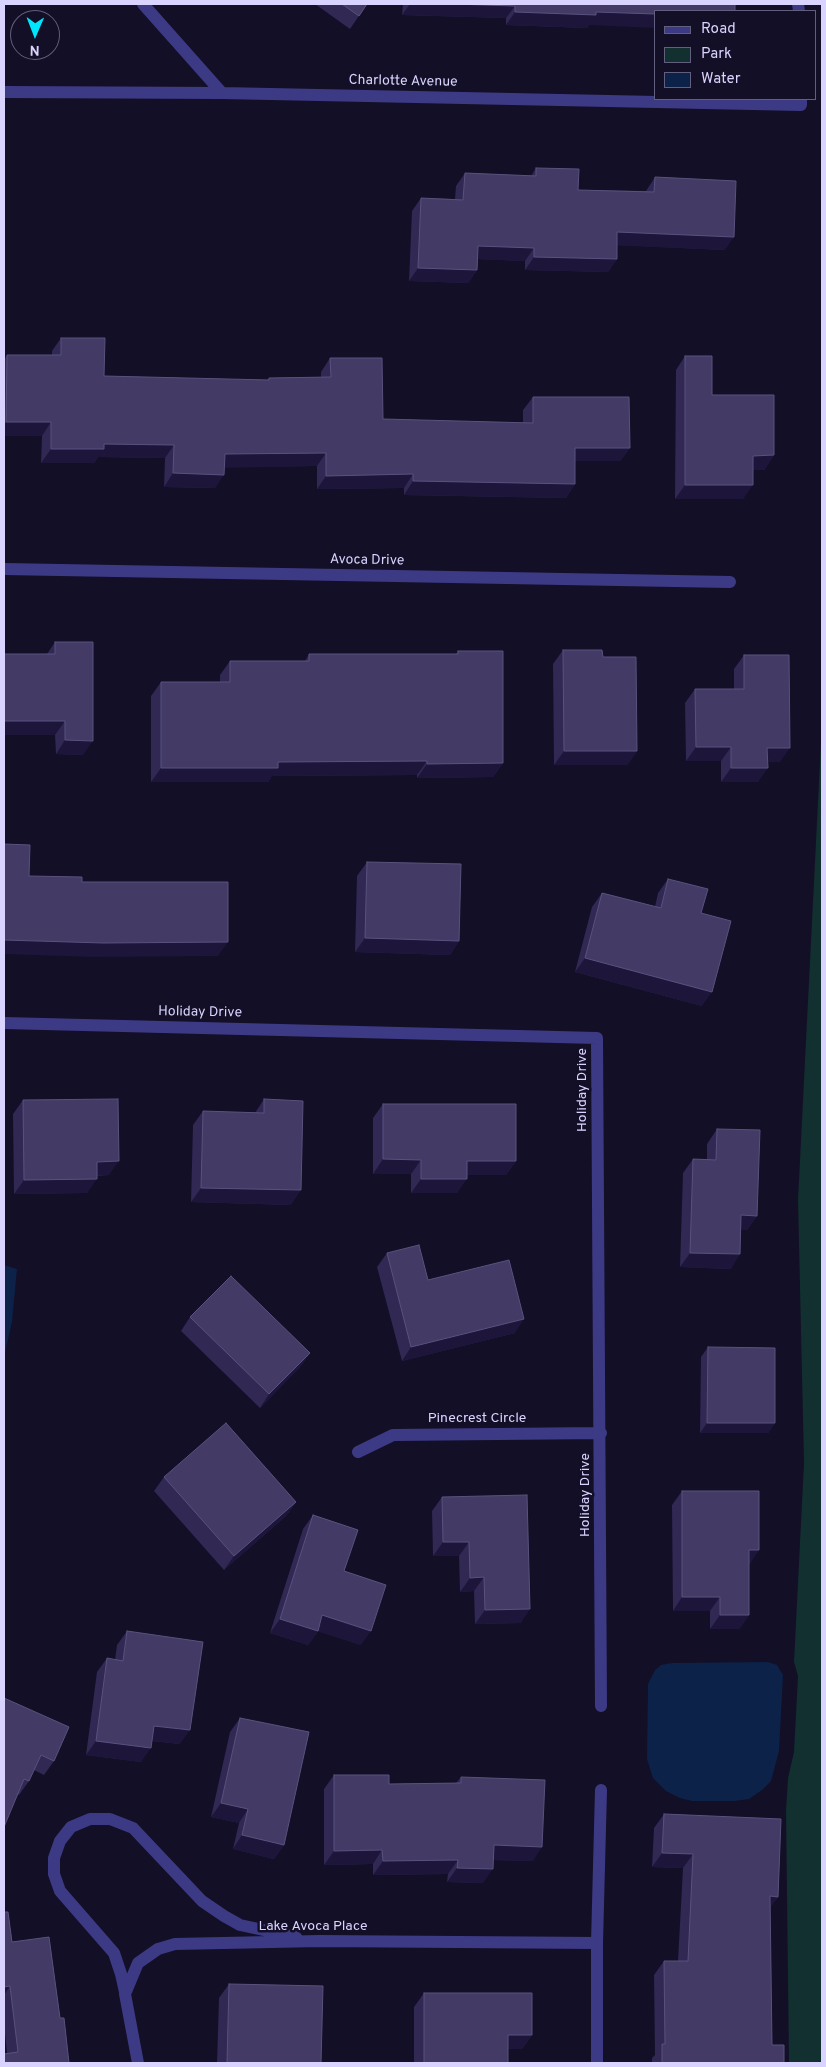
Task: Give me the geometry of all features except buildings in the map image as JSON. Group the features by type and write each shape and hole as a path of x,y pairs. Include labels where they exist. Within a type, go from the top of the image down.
{"street":[{"path":"143,4 222,93"},
{"name":"Charlotte Avenue","path":"4,92 222,93 654,100"},
{"name":"Charlotte Avenue","path":"672,100 801,102"},
{"name":"Avoca Drive","path":"4,570 730,582"},
{"name":"Holiday Drive","path":"4,1023 597,1038 601,1706"},
{"name":"Pinecrest Circle","path":"358,1452 393,1434 600,1433"},
{"path":"596,2063 601,1790"},
{"path":"138,2063 122,1974 114,1953 60,1891 54,1874 54,1858 60,1841 71,1827 90,1818 110,1819 133,1828 202,1901 224,1916 240,1925 319,1942"},
{"name":"Lake Avoca Place","path":"125,1994 138,1963 158,1949 175,1944 319,1942 597,1943"}],"green space":[{"path":"822,722 822,2063 789,2063 786,1811 788,1778 794,1752 798,1676 794,1662 804,1463 798,1200"}],"water":[{"path":"4,1265 17,1269 12,1322 4,1357"},
{"path":"768,1662 777,1665 783,1675 779,1751 771,1781 749,1799 735,1801 692,1801 680,1798 666,1791 653,1778 647,1759 648,1684 655,1670 661,1665 672,1663"}]}
